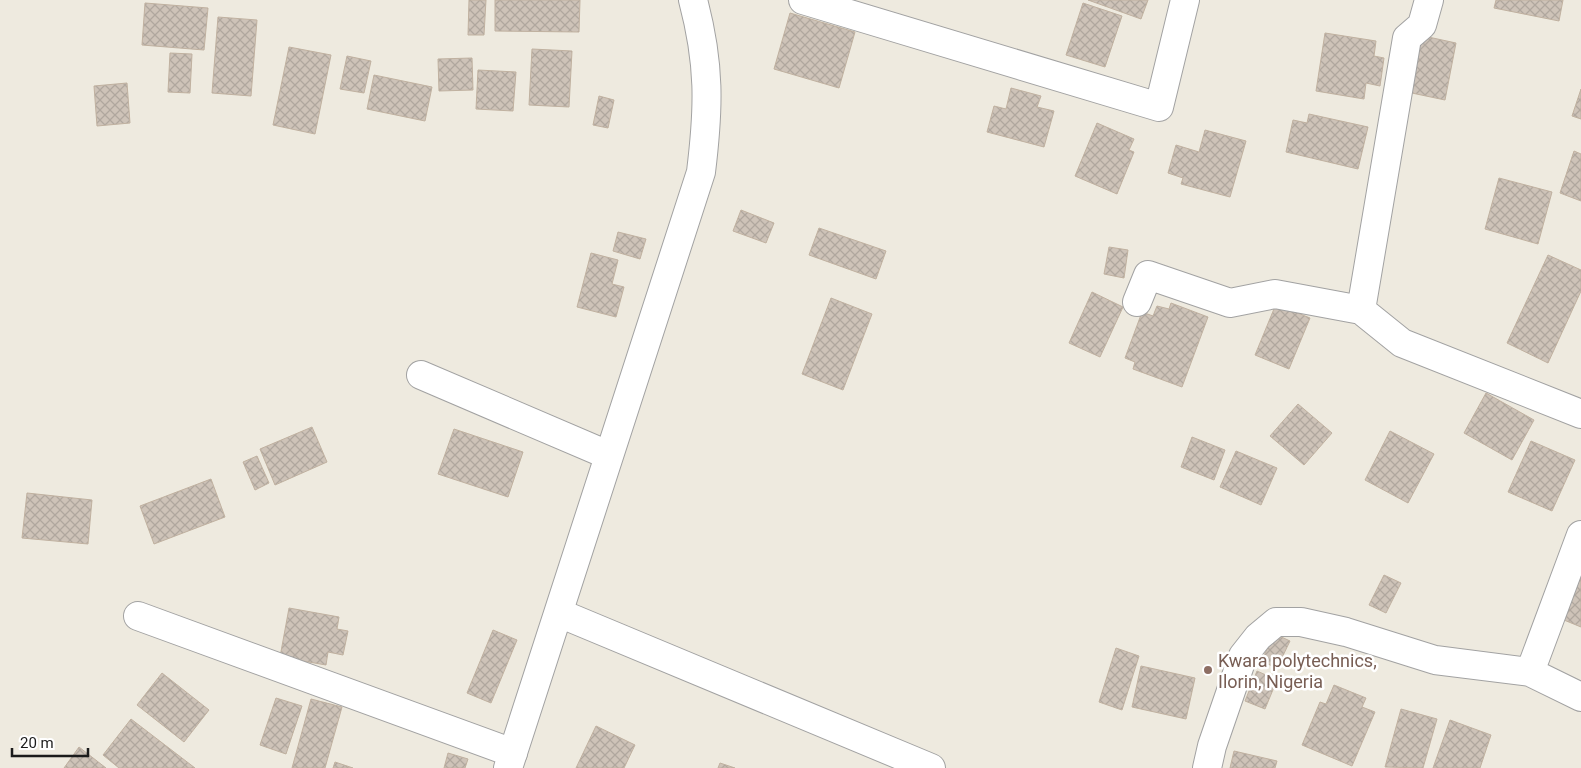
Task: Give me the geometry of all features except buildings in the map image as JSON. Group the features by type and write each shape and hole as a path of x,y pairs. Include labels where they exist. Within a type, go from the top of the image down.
{"street":[{"path":"803,0 1159,107 1185,0"},
{"path":"1361,310 1407,38 1422,26 1429,0"},
{"path":"138,616 510,761 701,172 708,91 698,3"},
{"path":"1137,302 1148,275 1230,303 1275,294 1361,310 1402,343 1581,414"},
{"path":"421,375 608,455"},
{"path":"1530,672 1581,535"},
{"path":"559,613 931,768"},
{"path":"1207,768 1212,746 1243,656 1258,637 1276,622 1301,622 1346,632 1436,660 1530,672 1581,697"}],"place":[{"name":"Kwara polytechnics, Ilorin, Nigeria","path":"1208,670"}]}
